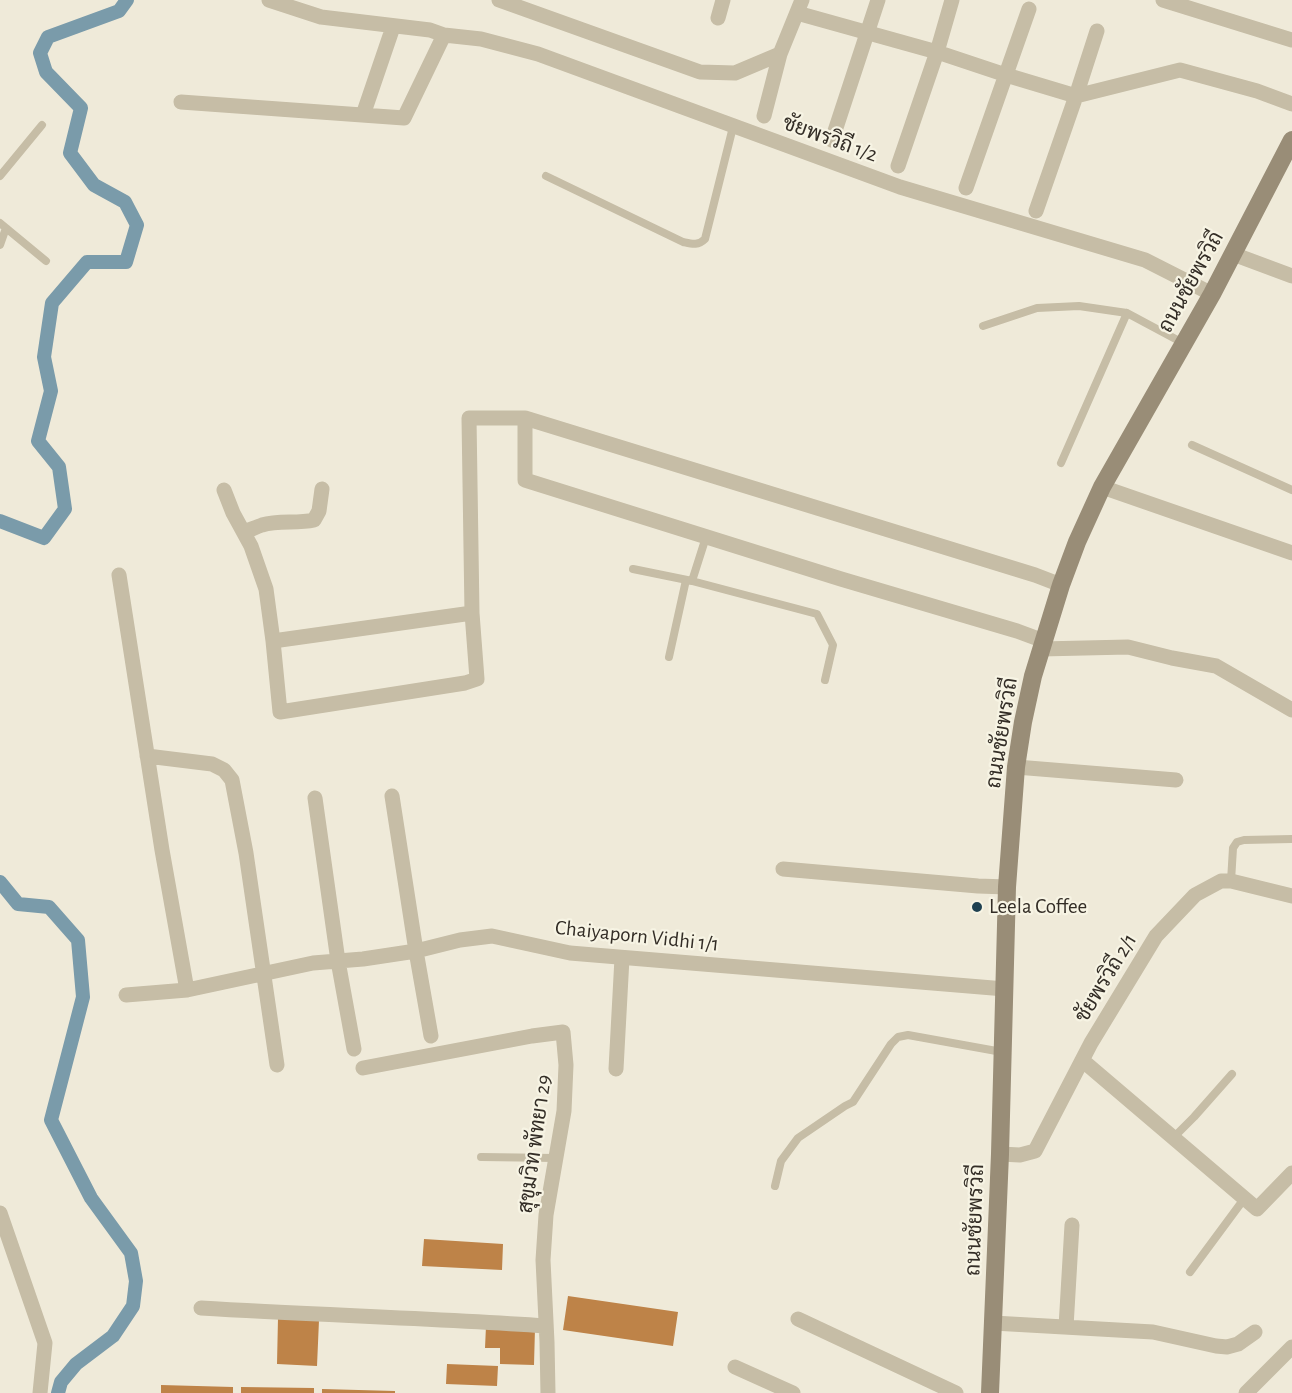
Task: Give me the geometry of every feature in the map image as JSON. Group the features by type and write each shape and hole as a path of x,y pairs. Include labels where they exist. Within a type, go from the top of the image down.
{"main road":[{"name":"ถนนชัยพรวิถี","path":"990,1393 1000,1154 1007,886 1016,767 1033,676 1060,585 1101,487 1212,294 1290,147"}],"street":[{"name":"ชัยพรวิถี 1/2","path":"269,0 321,17 481,39 538,54 900,187 1145,260 1212,294"},
{"path":"499,0 700,72 735,73 780,54"},
{"path":"718,18 723,0"},
{"path":"832,140 878,0"},
{"path":"898,166 937,52 952,0"},
{"path":"1163,0 1292,40"},
{"path":"764,116 780,54 800,7 867,33 937,52 1076,96 1180,69 1257,91 1292,104"},
{"path":"966,188 1029,9"},
{"path":"363,115 393,27"},
{"path":"1036,210 1097,31"},
{"path":"181,102 404,118 437,33"},
{"path":"1233,254 1292,276"},
{"path":"224,490 233,513 251,546 266,589 280,712 465,683 477,679 472,613 469,418 525,418 1035,574 1060,585"},
{"path":"525,418 525,480 1017,631 1042,645 1128,647 1216,666 1292,710"},
{"path":"1101,487 1292,553"},
{"path":"244,532 262,525 314,520 319,511 321,489"},
{"path":"119,575 187,990"},
{"path":"273,641 472,613"},
{"path":"147,756 212,764 224,770 232,780 246,853 277,1065"},
{"path":"1016,767 1176,780"},
{"path":"392,796 431,1036"},
{"path":"315,798 354,1049"},
{"path":"783,869 978,886 1007,886"},
{"name":"ชัยพรวิถี 2/1","path":"1000,1154 1020,1155 1035,1151 1082,1060 1156,936 1195,895 1221,881 1231,881"},
{"path":"1231,881 1292,896"},
{"name":"Chaiyaporn Vidhi 1/1","path":"126,995 187,990 313,963 363,959 492,936 570,953 1005,989"},
{"path":"616,1069 622,958"},
{"name":"สุขุมวิท พัทยา 29","path":"363,1068 532,1035 563,1032 566,1065 564,1111 546,1215 543,1260 548,1393"},
{"path":"1082,1060 1257,1209 1292,1173"},
{"path":"0,1213 45,1343 40,1393"},
{"path":"1066,1327 1072,1225"},
{"path":"201,1308 546,1326"},
{"path":"798,1319 956,1393"},
{"path":"993,1323 1153,1332 1227,1347 1238,1344 1255,1332"},
{"path":"1246,1393 1292,1347"},
{"path":"735,1367 793,1393"}],"lane":[{"path":"0,176 42,125"},
{"path":"546,176 682,242 693,245 701,243 705,239 733,126"},
{"path":"0,245 3,226"},
{"path":"3,226 46,261"},
{"path":"982,326 1037,308 1079,306 1127,313 1183,344"},
{"path":"1061,463 1127,313"},
{"path":"1192,445 1292,490"},
{"path":"669,657 689,581 706,537"},
{"path":"633,569 817,614 833,645 825,680"},
{"path":"1231,881 1233,848 1237,842 1292,839"},
{"path":"775,1186 781,1161 798,1138 853,1102 898,1037 908,1035 1003,1052"},
{"path":"1173,1138 1232,1074"},
{"path":"481,1157 556,1158"},
{"path":"1190,1272 1244,1199"}],"building":[{"path":"424,1239 503,1244 502,1270 422,1266"},
{"path":"568,1296 678,1312 673,1346 563,1330"},
{"path":"278,1318 319,1320 317,1366 277,1364"},
{"path":"486,1326 535,1328 534,1365 500,1364 500,1348 485,1348"},
{"path":"447,1364 498,1366 497,1386 446,1384"},
{"path":"161,1385 233,1387 233,1393 161,1393"},
{"path":"241,1387 314,1388 314,1393 241,1393"},
{"path":"322,1389 395,1391 395,1393 322,1393"}],"waterway":[{"path":"0,521 44,538 65,509 59,467 38,441 51,391 44,357 52,303 87,262 126,262 137,225 125,202 94,185 70,153 81,108 46,72 40,53 48,37 119,11 127,0"},
{"path":"0,882 18,904 49,907 78,940 83,997 51,1120 91,1198 131,1253 136,1281 133,1306 113,1336 76,1364 61,1382 58,1393"}],"place":[{"name":"Leela Coffee","path":"977,907"}]}
